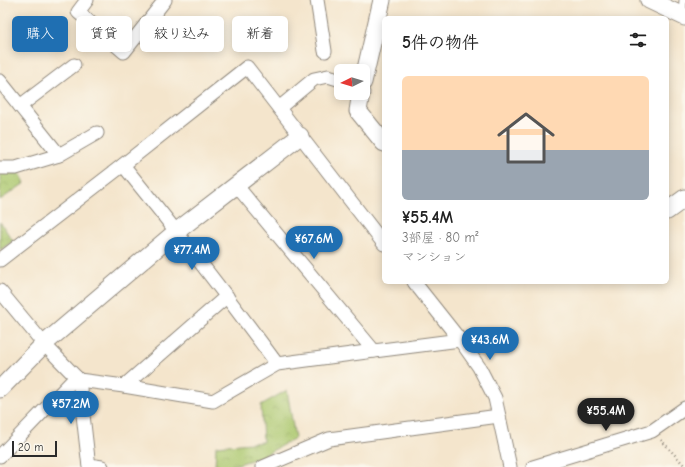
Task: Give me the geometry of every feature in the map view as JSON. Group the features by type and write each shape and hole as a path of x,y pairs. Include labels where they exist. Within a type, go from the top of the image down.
{"street":[{"path":"86,0 78,12 124,52 165,0"},
{"path":"317,0 325,51"},
{"path":"367,64 382,0"},
{"path":"649,0 683,11"},
{"path":"20,106 74,65"},
{"path":"0,260 247,67 382,241"},
{"path":"279,108 314,79 328,76 334,78"},
{"path":"0,81 59,155"},
{"path":"360,100 358,111 382,141"},
{"path":"0,168 16,168 59,155 97,133"},
{"path":"0,389 44,344 177,231 300,136"},
{"path":"123,165 177,231 277,364"},
{"path":"236,185 374,351"},
{"path":"669,210 685,198"},
{"path":"416,284 460,340 479,368 495,398 510,467"},
{"path":"0,291 44,344 77,378 213,401 277,364 460,340"},
{"path":"124,386 227,296"},
{"path":"0,456 77,378"},
{"path":"77,378 89,466 102,467"},
{"path":"533,467 652,431 685,408"},
{"path":"263,467 329,439 499,416"}],"path":[{"path":"652,431 685,466"}],"green space":[{"path":"0,173 20,173 25,183 0,200"},
{"path":"0,222 13,241 0,250"},
{"path":"287,390 295,438 261,457 229,467 215,467 216,446 263,442 261,405"}]}
